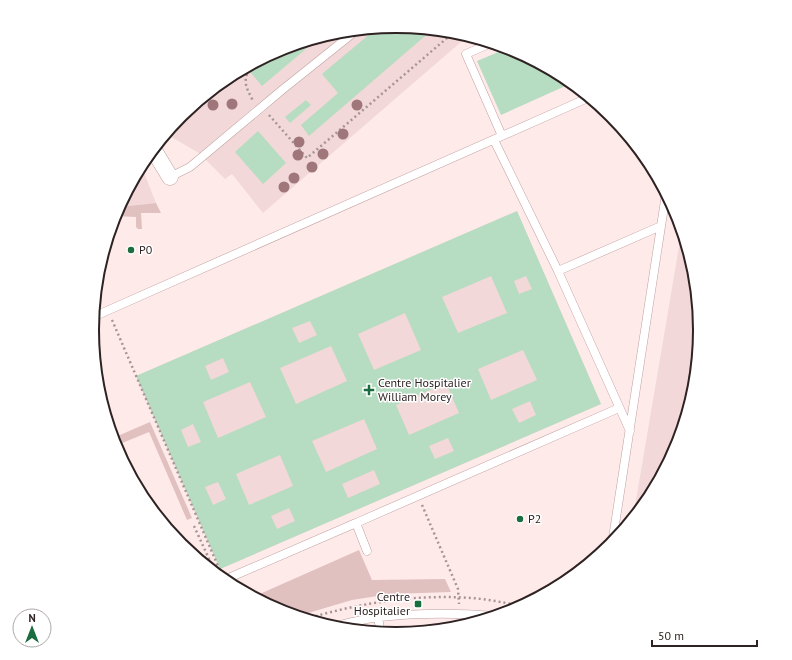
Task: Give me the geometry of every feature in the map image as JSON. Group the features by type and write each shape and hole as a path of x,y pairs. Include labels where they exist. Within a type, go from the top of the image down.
{"street":[{"path":"156,154 170,177"}],"lane":[{"path":"170,177 190,167 348,37"},
{"path":"483,46 466,54 498,138 630,431"},
{"path":"100,314 584,100"},
{"path":"614,531 664,204"},
{"path":"558,271 661,226"},
{"path":"232,577 619,408"},
{"path":"356,523 367,551"},
{"path":"352,623 378,618 459,613 480,615"},
{"path":"378,618 380,626"}],"path":[{"path":"247,74 245,80 246,87 260,108 307,158 447,38"},
{"path":"108,310 225,573"},
{"path":"419,496 458,589 459,613"},
{"path":"194,526 210,562"}],"shaded area":[{"path":"377,34 415,34 462,41 263,213 232,174 225,179 199,153 171,137 186,120 215,94 248,73 282,56 319,43"},
{"path":"144,173 156,203 127,206"},
{"path":"156,203 161,213 141,213 142,229 138,229 136,227 136,217 122,216 127,206"},
{"name":"Centre Hospitalier William Morey","path":"517,211 601,404 220,569 136,376"},
{"path":"680,243 690,291 693,330 687,388 683,407 670,444 653,479 635,507"},
{"path":"150,422 192,518 187,520 149,432 122,443 119,435"},
{"path":"359,550 372,580 445,579 451,592 390,594 352,600 308,613 282,604 260,594"}],"building":[{"path":"396,33 426,35 309,136 301,125 338,93 322,74 369,35"},
{"path":"309,46 262,86 250,72 282,56"},
{"path":"499,52 527,64 565,86 501,115 477,61"},
{"path":"306,100 311,105 290,123 285,117"},
{"path":"258,131 286,163 263,184 235,152"},
{"name":"Centre Hospitalier William Morey","path":"517,211 601,404 220,569 136,376","holes":["491,276 507,313 458,333 442,297","526,276 532,289 519,294 514,281","405,313 421,350 374,370 358,334","310,321 317,335 299,343 292,328","331,346 347,381 296,404 280,368","523,350 537,380 491,400 478,369","223,358 229,372 211,380 205,366","250,382 266,417 218,438 203,402","446,383 459,413 409,435 396,405","530,401 536,415 519,423 512,409","364,419 377,449 326,472 312,441","193,424 201,442 188,447 181,430","448,438 454,451 435,459 429,446","280,455 293,486 249,505 236,474","374,470 380,484 348,498 342,484","218,482 226,499 213,505 205,487","289,508 295,521 277,529 271,516"]}],"place":[{"name":"P0","path":"131,250"},
{"name":"Centre Hospitalier William Morey","path":"369,390"},
{"name":"P2","path":"520,519"},
{"name":"Centre Hospitalier","path":"418,604"}]}
